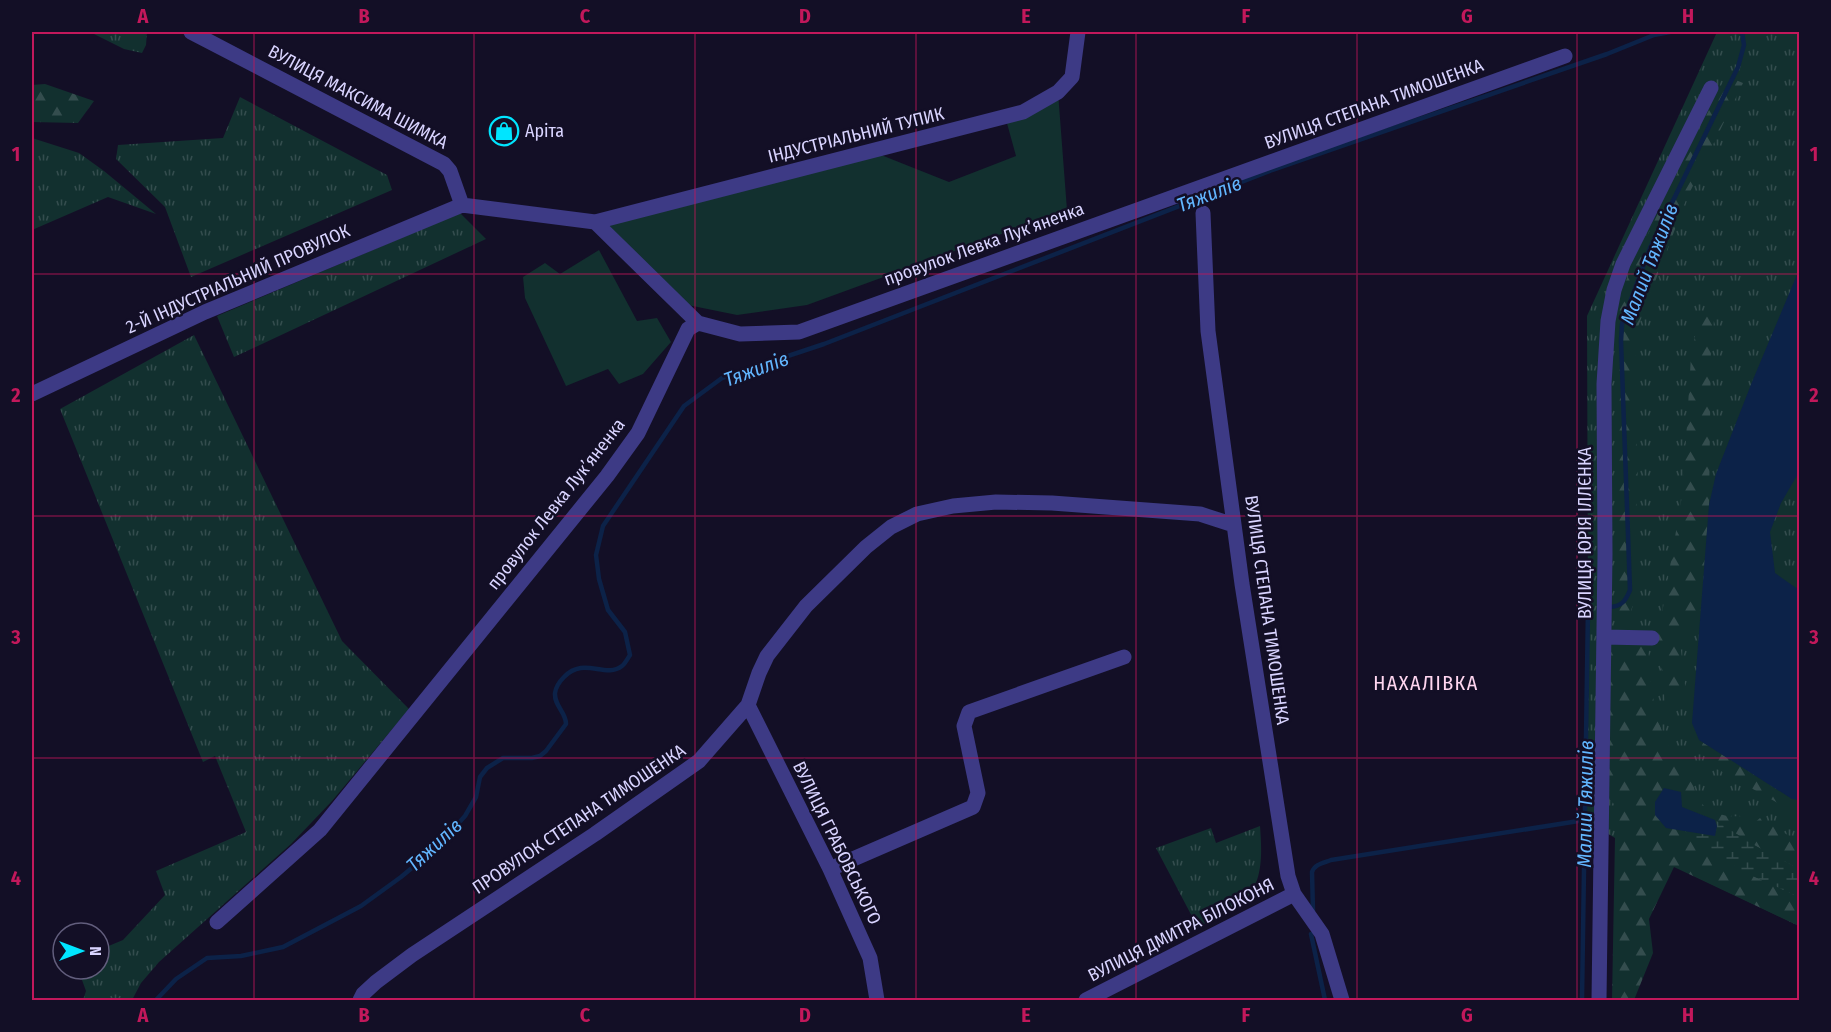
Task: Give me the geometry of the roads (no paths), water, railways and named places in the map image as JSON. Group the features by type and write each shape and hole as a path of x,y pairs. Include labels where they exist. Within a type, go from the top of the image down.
{"street":[{"name":"ВУЛИЦЯ МАКСИМА ШИМКА","path":"191,32 444,164 450,171 462,205"},
{"name":"ІНДУСТРІАЛЬНИЙ ТУПИК","path":"595,222 1023,112 1058,92 1072,77 1078,32"},
{"name":"ВУЛИЦЯ СТЕПАНА ТИМОШЕНКА","path":"1195,188 1566,56"},
{"name":"ВУЛИЦЯ ЮРІЯ ІЛЛЄНКА","path":"1599,1000 1605,554 1604,384 1611,305 1623,264 1711,88"},
{"name":"провулок Левка Лукʼяненка","path":"217,922 320,830 607,476 638,433 688,329 698,323 740,334 800,332 1195,188"},
{"path":"462,205 595,222 698,323"},
{"name":"2-Й ІНДУСТРІАЛЬНИЙ ПРОВУЛОК","path":"32,394 205,312 462,205"},
{"name":"ВУЛИЦЯ СТЕПАНА ТИМОШЕНКА","path":"1203,213 1208,331 1234,525 1286,865 1294,894 1322,934 1342,1000"},
{"name":"ПРОВУЛОК СТЕПАНА ТИМОШЕНКА","path":"360,1000 363,993 412,955 595,834 699,761 748,705 767,656 806,606 874,540 891,527 917,514 953,506 996,502 1052,503 1200,514 1234,525"},
{"path":"1604,637 1652,638"},
{"path":"830,869 973,807 978,793 964,726 969,712 1124,657"},
{"name":"ВУЛИЦЯ ГРАБОВСЬКОГО","path":"748,705 830,869 870,958 877,1000"},
{"name":"ВУЛИЦЯ ДМИТРА БІЛОКОНЯ","path":"1086,1000 1294,894"}],"water":[{"path":"1799,270 1799,472 1781,503 1770,532 1775,573 1799,590 1799,800 1792,799 1699,740 1692,723 1709,505 1716,474"},
{"path":"1664,788 1681,792 1682,807 1715,820 1717,826 1715,836 1666,828 1655,815 1655,802"}],"waterway":[{"name":"Тяжилів","path":"156,1000 176,979 207,958 241,956 283,947 361,906 437,847 465,816 476,797 480,777 487,768 503,758 532,758 546,751 566,724 555,698 556,688 564,677 579,668 615,669 623,665 630,655 625,632 608,610 599,579 596,555 603,526 684,406 722,378 824,344 1272,170 1607,54 1654,35 1670,32"},
{"name":"Малий Тяжилів","path":"1609,607 1623,602 1630,590 1622,324 1650,248 1738,67 1744,45 1742,32"},
{"name":"Малий Тяжилів","path":"1582,1000 1588,607"},
{"path":"1313,911 1313,869 1331,860 1585,820"},
{"path":"1311,934 1325,1000"}],"place":[{"name":"Аріта","path":"504,131"}],"district":[{"name":"НАХАЛІВКА","path":"1426,683"}]}
